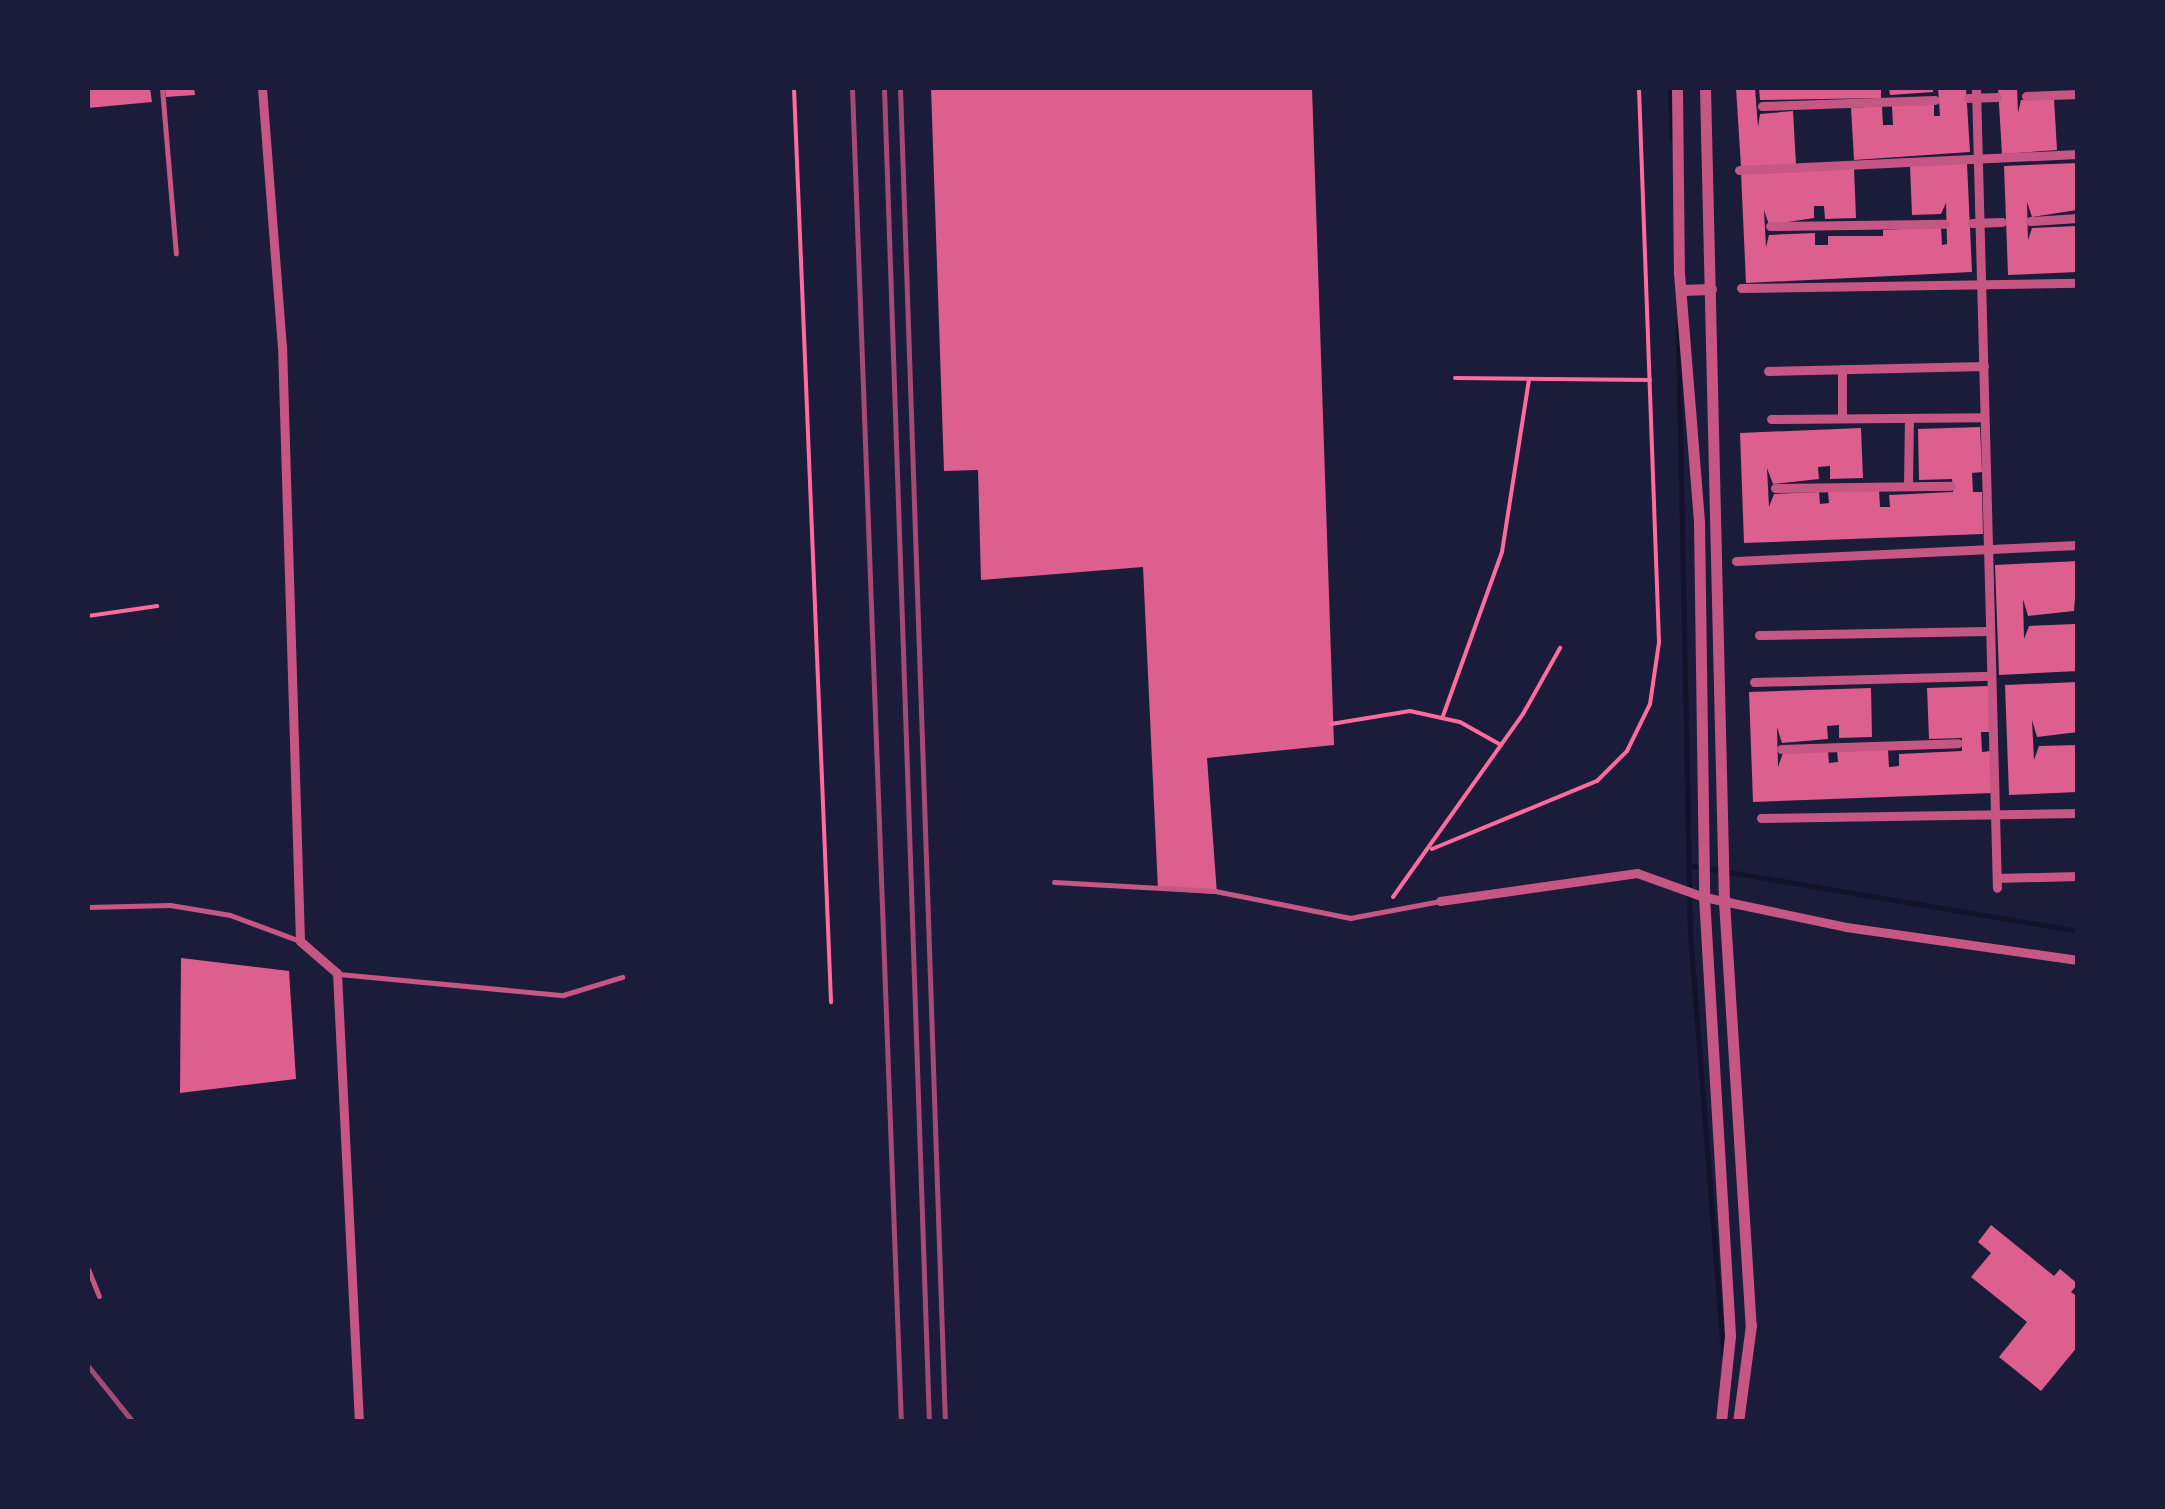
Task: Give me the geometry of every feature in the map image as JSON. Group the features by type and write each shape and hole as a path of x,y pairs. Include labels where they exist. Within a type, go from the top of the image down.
{"street":[{"path":"262,88 282,345 300,941 337,974 359,1422"},
{"path":"1676,88 1681,290 1700,563 1704,897 1730,1336 1722,1422"},
{"path":"1705,88 1724,900 1751,1325 1738,1422"},
{"path":"2026,96 2078,94"},
{"path":"1997,98 1973,95 1978,162 1976,223 1983,286 1981,484 1997,883 2078,876"},
{"path":"1762,106 1934,100"},
{"path":"1739,170 1978,162 2078,154"},
{"path":"2030,220 2078,218"},
{"path":"1976,223 2002,222"},
{"path":"1770,226 1946,224"},
{"path":"1742,288 2078,283"},
{"path":"1681,290 1712,288"},
{"path":"1768,371 1984,366"},
{"path":"1842,370 1842,418"},
{"path":"1771,419 1984,417"},
{"path":"1908,486 1909,418"},
{"path":"1775,488 1950,486"},
{"path":"1736,561 2078,545"},
{"path":"1700,563 1718,562"},
{"path":"1758,635 1989,630"},
{"path":"1754,682 1991,676"},
{"path":"1781,748 1958,744"},
{"path":"1761,818 2078,813"},
{"path":"1440,901 1637,873 1704,897 1846,927 2078,960"}],"lane":[{"path":"162,88 176,253"},
{"path":"1054,882 1177,887 1350,918 1378,916 1440,901"},
{"path":"88,907 170,905 230,915 300,941"},
{"path":"337,974 563,995 622,977"},
{"path":"88,1270 100,1296"}],"path":[{"path":"794,88 831,1002"},
{"path":"1432,849 1597,782 1627,751 1650,704 1659,642 1639,88"},
{"path":"1455,378 1650,380"},
{"path":"1443,716 1502,552 1529,380"},
{"path":"88,616 156,606"},
{"path":"1378,916 1432,849 1560,648"},
{"path":"1331,724 1410,711 1443,716 1501,745"}],"building":[{"path":"88,88 150,88 152,102 88,108"},
{"path":"165,88 194,88 195,95 166,97"},
{"path":"931,88 1312,88 1334,745 1207,758 1217,894 1158,890 1143,567 981,580 978,470 944,471"},
{"path":"1736,88 1755,88 1758,127 1760,114 1793,111 1796,164 1741,167"},
{"path":"1759,88 1881,88 1881,98 1760,100"},
{"path":"1889,88 1933,88 1933,92 1890,95"},
{"path":"1938,88 1966,88 1970,152 1854,160 1851,108 1882,106 1883,125 1893,125 1892,106 1934,103 1934,116 1940,116"},
{"path":"1998,88 2017,88 2018,113 2021,100 2054,98 2057,150 2002,154"},
{"path":"1967,163 1972,272 1746,283 1741,173 1854,168 1856,218 1825,219 1824,206 1814,206 1814,218 1769,225 1764,210 1766,247 1769,235 1815,233 1815,245 1828,245 1828,236 1883,236 1883,230 1941,227 1942,245 1947,244 1946,203 1941,214 1912,215 1910,166"},
{"path":"2078,163 2077,210 2032,217 2027,202 2028,240 2032,228 2077,226 2078,272 2008,275 2004,166"},
{"path":"1980,427 1982,472 1972,473 1973,492 1982,492 1983,534 1744,543 1740,433 1861,428 1863,478 1830,479 1830,466 1818,467 1819,479 1773,484 1767,468 1769,507 1774,494 1819,492 1820,504 1829,503 1828,492 1879,490 1880,507 1890,507 1889,495 1953,492 1952,479 1919,480 1918,429"},
{"path":"2078,561 2074,611 2028,616 2023,599 2024,639 2029,626 2075,624 2078,671 1999,675 1995,565"},
{"path":"2078,682 2078,732 2037,737 2032,720 2034,760 2039,746 2078,745 2078,792 2009,795 2005,685"},
{"path":"1989,686 1990,732 1981,732 1982,752 1991,751 1993,793 1753,802 1749,692 1871,688 1872,737 1839,738 1839,725 1827,726 1828,739 1782,743 1777,727 1778,767 1783,753 1828,751 1829,763 1838,762 1837,751 1888,749 1889,767 1899,766 1899,754 1962,751 1962,738 1929,739 1927,688"},
{"path":"181,958 289,971 296,1079 180,1093"},
{"path":"1991,1225 2054,1276 2060,1269 2078,1284 2071,1292 2078,1297 2078,1346 2041,1391 1999,1357 2027,1322 1971,1277 1991,1253 1978,1242"}],"waterway":[{"path":"1670,88 1672,140"},
{"path":"1678,326 1690,933 1723,1354"},
{"path":"1694,866 2078,931"}],"railway":[{"path":"852,88 901,1422"},
{"path":"884,88 929,1422"},
{"path":"900,88 945,1422"},
{"path":"88,1366 133,1422"}]}
